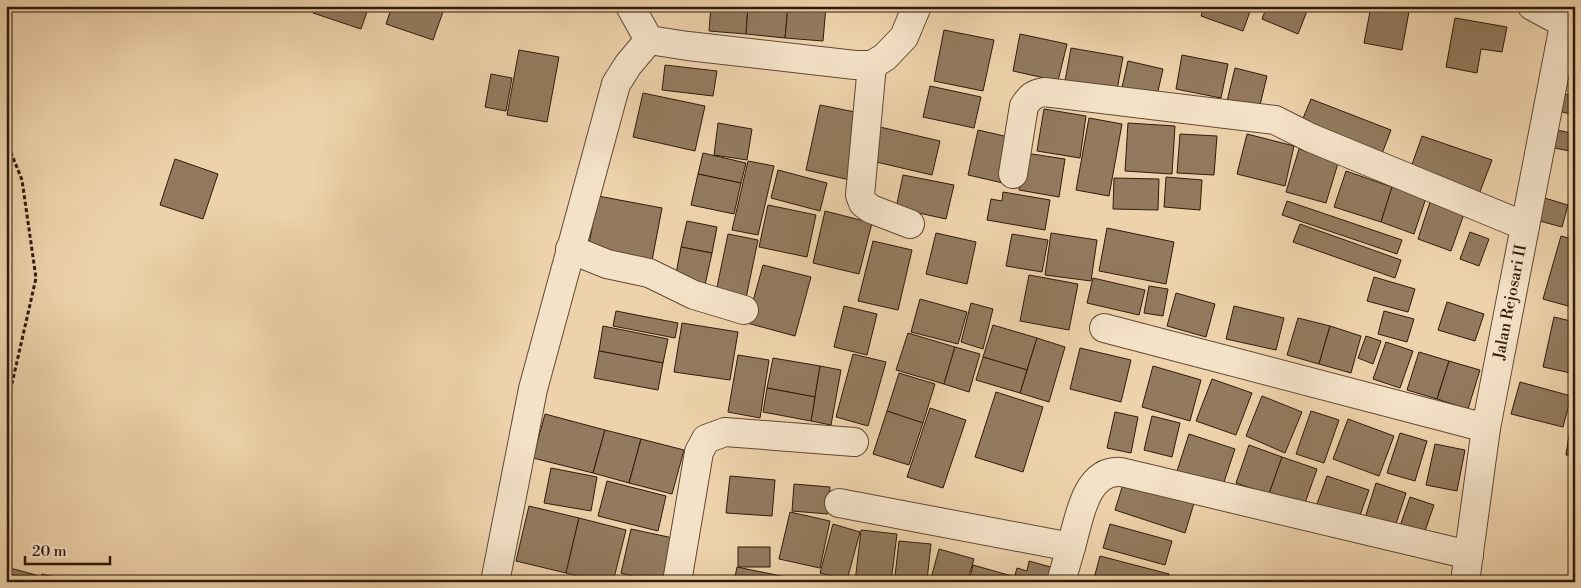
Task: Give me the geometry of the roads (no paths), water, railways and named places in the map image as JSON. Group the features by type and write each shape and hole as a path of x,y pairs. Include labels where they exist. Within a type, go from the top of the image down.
{"street":[{"path":"630,6 649,40"},
{"path":"649,40 855,65 872,65 885,57 904,37 917,6"},
{"path":"1532,6 1570,20"},
{"name":"Jalan Rejosari II","path":"1465,582 1486,428 1525,226 1570,20"},
{"path":"495,582 533,389 616,84 628,64 649,40"},
{"path":"872,65 860,195 863,203 871,209 910,224"},
{"path":"1012,174 1024,106 1030,97 1036,93 1044,92 1275,120 1311,138 1525,226"},
{"path":"570,249 608,264 649,273 694,296 744,310"},
{"path":"1104,328 1486,428"},
{"path":"677,582 699,452 706,439 725,432 854,442"},
{"path":"1061,582 1089,489 1102,475 1114,471 1469,555"},
{"path":"839,504 1071,547"}]}
